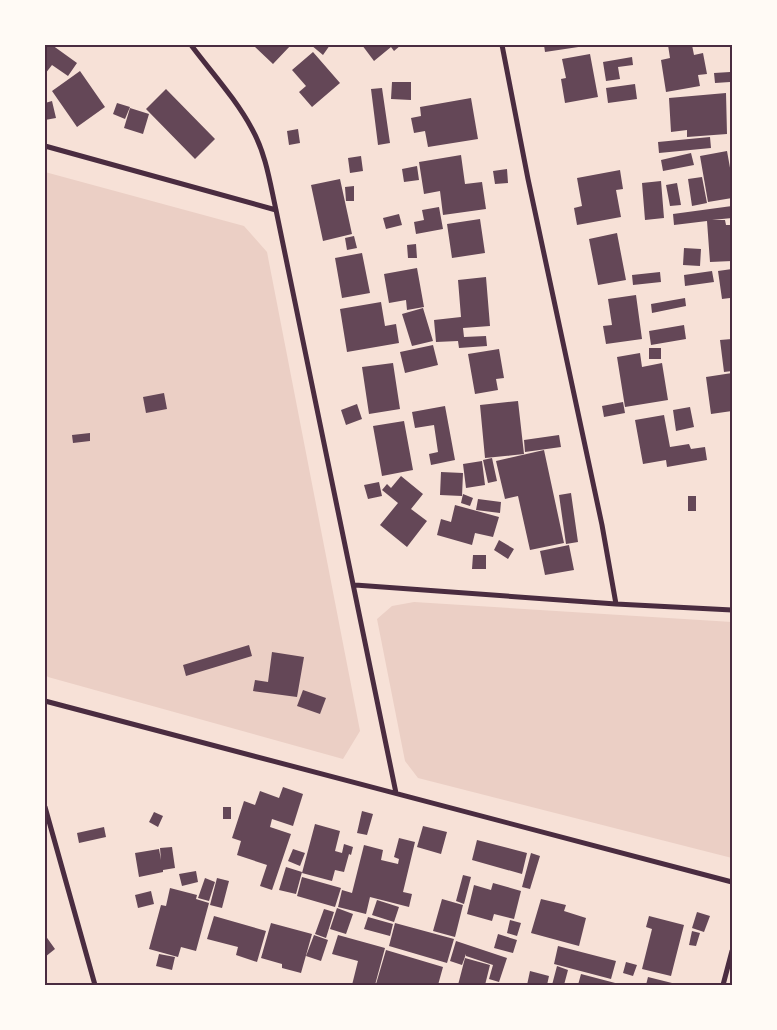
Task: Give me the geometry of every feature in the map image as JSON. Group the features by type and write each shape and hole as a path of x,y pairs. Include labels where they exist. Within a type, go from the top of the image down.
{"street":[{"path":"191,45 253,130 262,152 276,210 355,585 396,793"},
{"path":"502,45 528,179 602,525 616,604"},
{"path":"45,146 276,210"},
{"path":"355,585 616,604 732,610"},
{"path":"45,701 732,882"},
{"path":"45,807 95,985"},
{"path":"723,985 732,951"}],"shaded area":[{"path":"45,172 244,226 267,252 360,731 343,759 48,677 45,674"},
{"path":"414,602 732,622 732,858 418,778 405,761 377,619 392,606"}],"building":[{"path":"45,45 52,45 77,63 68,76 52,65 45,74"},
{"path":"253,45 291,45 273,64"},
{"path":"311,45 330,45 323,55"},
{"path":"362,45 401,45 394,51 391,47 374,61"},
{"path":"544,45 585,45 585,46 545,52"},
{"path":"668,45 692,45 694,55 703,53 707,74 698,75 700,86 666,92 661,60 670,58"},
{"path":"313,52 340,83 312,107 299,92 306,86 292,70"},
{"path":"590,54 598,97 565,103 561,79 566,78 562,59"},
{"path":"632,57 633,65 618,67 620,79 606,81 603,62"},
{"path":"80,71 105,107 77,127 52,91"},
{"path":"730,72 730,82 715,83 714,73"},
{"path":"392,82 411,82 411,100 391,99"},
{"path":"635,84 637,99 608,103 606,88"},
{"path":"382,88 390,143 378,145 371,89"},
{"path":"166,89 215,139 195,159 146,109"},
{"path":"726,93 727,134 687,137 687,130 671,132 669,98"},
{"path":"471,98 478,139 428,147 425,131 414,133 411,118 421,116 420,107"},
{"path":"52,101 56,118 45,120 45,103"},
{"path":"117,103 130,107 125,119 113,114"},
{"path":"130,108 149,114 143,134 124,128"},
{"path":"298,129 300,143 289,145 287,131"},
{"path":"710,137 711,148 659,153 658,142"},
{"path":"727,151 732,179 732,198 708,202 700,156"},
{"path":"691,153 694,165 663,171 661,160"},
{"path":"461,155 465,184 482,182 486,209 443,215 440,191 424,194 419,162"},
{"path":"361,156 363,171 350,173 348,158"},
{"path":"417,166 419,180 404,182 402,169"},
{"path":"507,169 508,183 495,184 493,171"},
{"path":"620,170 623,189 616,190 621,217 577,225 574,208 582,206 577,178"},
{"path":"702,177 707,203 692,206 688,179"},
{"path":"340,179 352,234 323,241 311,185"},
{"path":"661,181 664,218 645,220 642,183"},
{"path":"677,183 681,205 670,206 666,185"},
{"path":"354,186 354,201 346,201 345,187"},
{"path":"732,206 732,218 712,220 725,220 726,225 732,225 732,261 710,262 707,221 674,225 673,214"},
{"path":"439,207 443,229 416,234 414,222 424,220 422,210"},
{"path":"399,214 402,225 386,229 383,218"},
{"path":"480,219 485,253 452,258 447,224"},
{"path":"617,233 626,280 598,285 589,239"},
{"path":"354,236 357,248 347,250 345,238"},
{"path":"416,244 417,258 408,258 407,245"},
{"path":"684,248 701,249 700,266 683,265"},
{"path":"362,253 370,293 342,298 335,258"},
{"path":"417,268 424,307 407,310 406,300 389,303 384,274"},
{"path":"732,269 731,302 730,298 722,299 718,271"},
{"path":"712,271 714,282 685,286 684,275"},
{"path":"660,272 661,282 633,285 632,275"},
{"path":"486,277 490,326 463,328 464,337 486,336 487,346 459,348 458,341 436,342 434,320 461,317 458,280"},
{"path":"636,295 642,339 606,344 603,326 612,325 608,299"},
{"path":"685,298 686,306 652,313 651,304"},
{"path":"381,302 385,326 396,324 399,343 347,352 340,309"},
{"path":"423,308 433,341 412,346 402,314"},
{"path":"684,325 686,339 651,345 649,331"},
{"path":"732,339 732,371 724,372 720,340"},
{"path":"433,345 438,365 405,373 400,352"},
{"path":"649,348 661,348 661,359 649,359"},
{"path":"499,349 504,378 496,379 498,390 475,394 468,354"},
{"path":"640,353 642,367 662,363 668,400 625,407 617,357"},
{"path":"393,363 400,409 369,414 362,367"},
{"path":"732,373 732,411 711,414 706,377"},
{"path":"164,393 167,409 146,413 143,397"},
{"path":"518,401 524,454 485,458 480,405"},
{"path":"623,402 625,413 604,417 602,406"},
{"path":"357,404 362,419 346,425 341,410"},
{"path":"445,406 455,460 431,465 429,454 438,452 434,425 415,428 412,412"},
{"path":"690,407 694,427 676,431 673,410"},
{"path":"664,415 670,447 689,444 691,449 705,447 707,460 667,467 666,460 643,464 635,420"},
{"path":"404,421 413,470 382,476 373,426"},
{"path":"90,433 90,441 73,443 72,435"},
{"path":"559,435 561,447 525,452 524,440"},
{"path":"544,450 564,543 530,550 518,496 505,499 496,461"},
{"path":"492,458 497,481 488,483 483,460"},
{"path":"482,461 485,485 466,488 463,464"},
{"path":"441,472 463,473 462,496 440,495"},
{"path":"401,476 423,494 411,509 427,521 407,547 380,525 398,503 382,490 387,484 391,488"},
{"path":"379,482 382,496 368,499 364,485"},
{"path":"571,493 578,542 566,544 559,495"},
{"path":"463,494 473,498 470,506 461,503"},
{"path":"688,496 696,496 696,511 688,511"},
{"path":"478,499 501,502 500,513 476,510"},
{"path":"455,505 499,517 493,537 475,533 472,545 437,535 441,519 451,522"},
{"path":"499,540 514,549 508,559 494,550"},
{"path":"569,545 574,570 545,575 540,551"},
{"path":"473,555 486,555 486,569 472,569"},
{"path":"249,645 252,656 186,676 183,665"},
{"path":"272,652 304,657 297,697 253,691 255,680 268,682"},
{"path":"303,690 326,698 320,714 297,706"},
{"path":"283,787 303,794 293,826 272,819 270,827 291,834 272,890 260,886 267,865 237,855 241,841 232,838 244,801 255,805 260,791 279,798"},
{"path":"223,807 231,807 231,819 223,819"},
{"path":"362,811 373,814 367,835 357,833"},
{"path":"154,812 163,816 158,827 149,822"},
{"path":"315,824 340,831 335,851 342,853 344,844 353,847 344,872 335,870 332,881 302,873"},
{"path":"423,826 447,832 441,854 417,847"},
{"path":"104,827 106,837 79,843 77,833"},
{"path":"399,838 415,842 403,892 412,894 409,907 370,897 366,914 338,907 342,890 352,893 364,845 383,850 381,860 398,864 399,859 394,857"},
{"path":"477,840 527,853 522,874 472,860"},
{"path":"172,847 175,868 139,877 135,853 159,849 161,860 160,848"},
{"path":"293,849 305,853 300,866 288,861"},
{"path":"531,853 540,856 530,889 522,887"},
{"path":"286,867 302,872 296,894 279,890"},
{"path":"196,871 198,882 182,886 179,874"},
{"path":"463,875 471,877 464,904 456,901"},
{"path":"302,877 341,888 335,907 297,896"},
{"path":"205,878 215,882 209,901 198,898"},
{"path":"217,878 229,881 222,908 210,905"},
{"path":"493,883 521,891 514,919 494,914 492,921 467,914 474,885 491,890"},
{"path":"170,888 197,895 196,899 209,903 196,951 181,947 178,957 149,949 161,905 166,906"},
{"path":"151,891 154,904 138,908 135,895"},
{"path":"442,899 463,905 455,937 433,931"},
{"path":"541,899 566,905 564,911 586,918 579,946 531,933"},
{"path":"377,900 399,907 394,922 372,915"},
{"path":"337,908 353,914 346,934 330,929"},
{"path":"324,909 334,912 326,938 315,934"},
{"path":"697,912 710,916 704,932 692,928"},
{"path":"214,916 266,931 257,962 236,955 238,947 207,939"},
{"path":"649,916 684,925 671,976 642,969 652,929 646,927"},
{"path":"368,917 393,924 390,936 364,929"},
{"path":"510,920 521,923 517,936 507,933"},
{"path":"271,923 312,934 301,973 282,968 282,964 261,958"},
{"path":"395,923 454,939 447,963 389,946"},
{"path":"692,931 700,933 696,946 689,945"},
{"path":"498,934 517,940 513,953 494,948"},
{"path":"45,935 55,949 45,957"},
{"path":"314,935 328,940 321,961 306,956"},
{"path":"338,935 385,948 375,985 352,985 358,961 332,954"},
{"path":"456,941 507,958 499,982 489,979 493,965 466,956 466,954 462,965 450,961"},
{"path":"558,946 616,961 611,979 554,964"},
{"path":"386,950 443,967 438,985 376,984"},
{"path":"159,954 175,957 172,970 156,966"},
{"path":"465,958 490,965 485,985 458,985"},
{"path":"626,962 637,965 633,976 623,973"},
{"path":"557,966 568,970 564,985 552,985"},
{"path":"530,971 549,976 547,985 527,985"},
{"path":"581,974 619,984 578,985"},
{"path":"648,977 676,984 676,985 646,985"}]}
